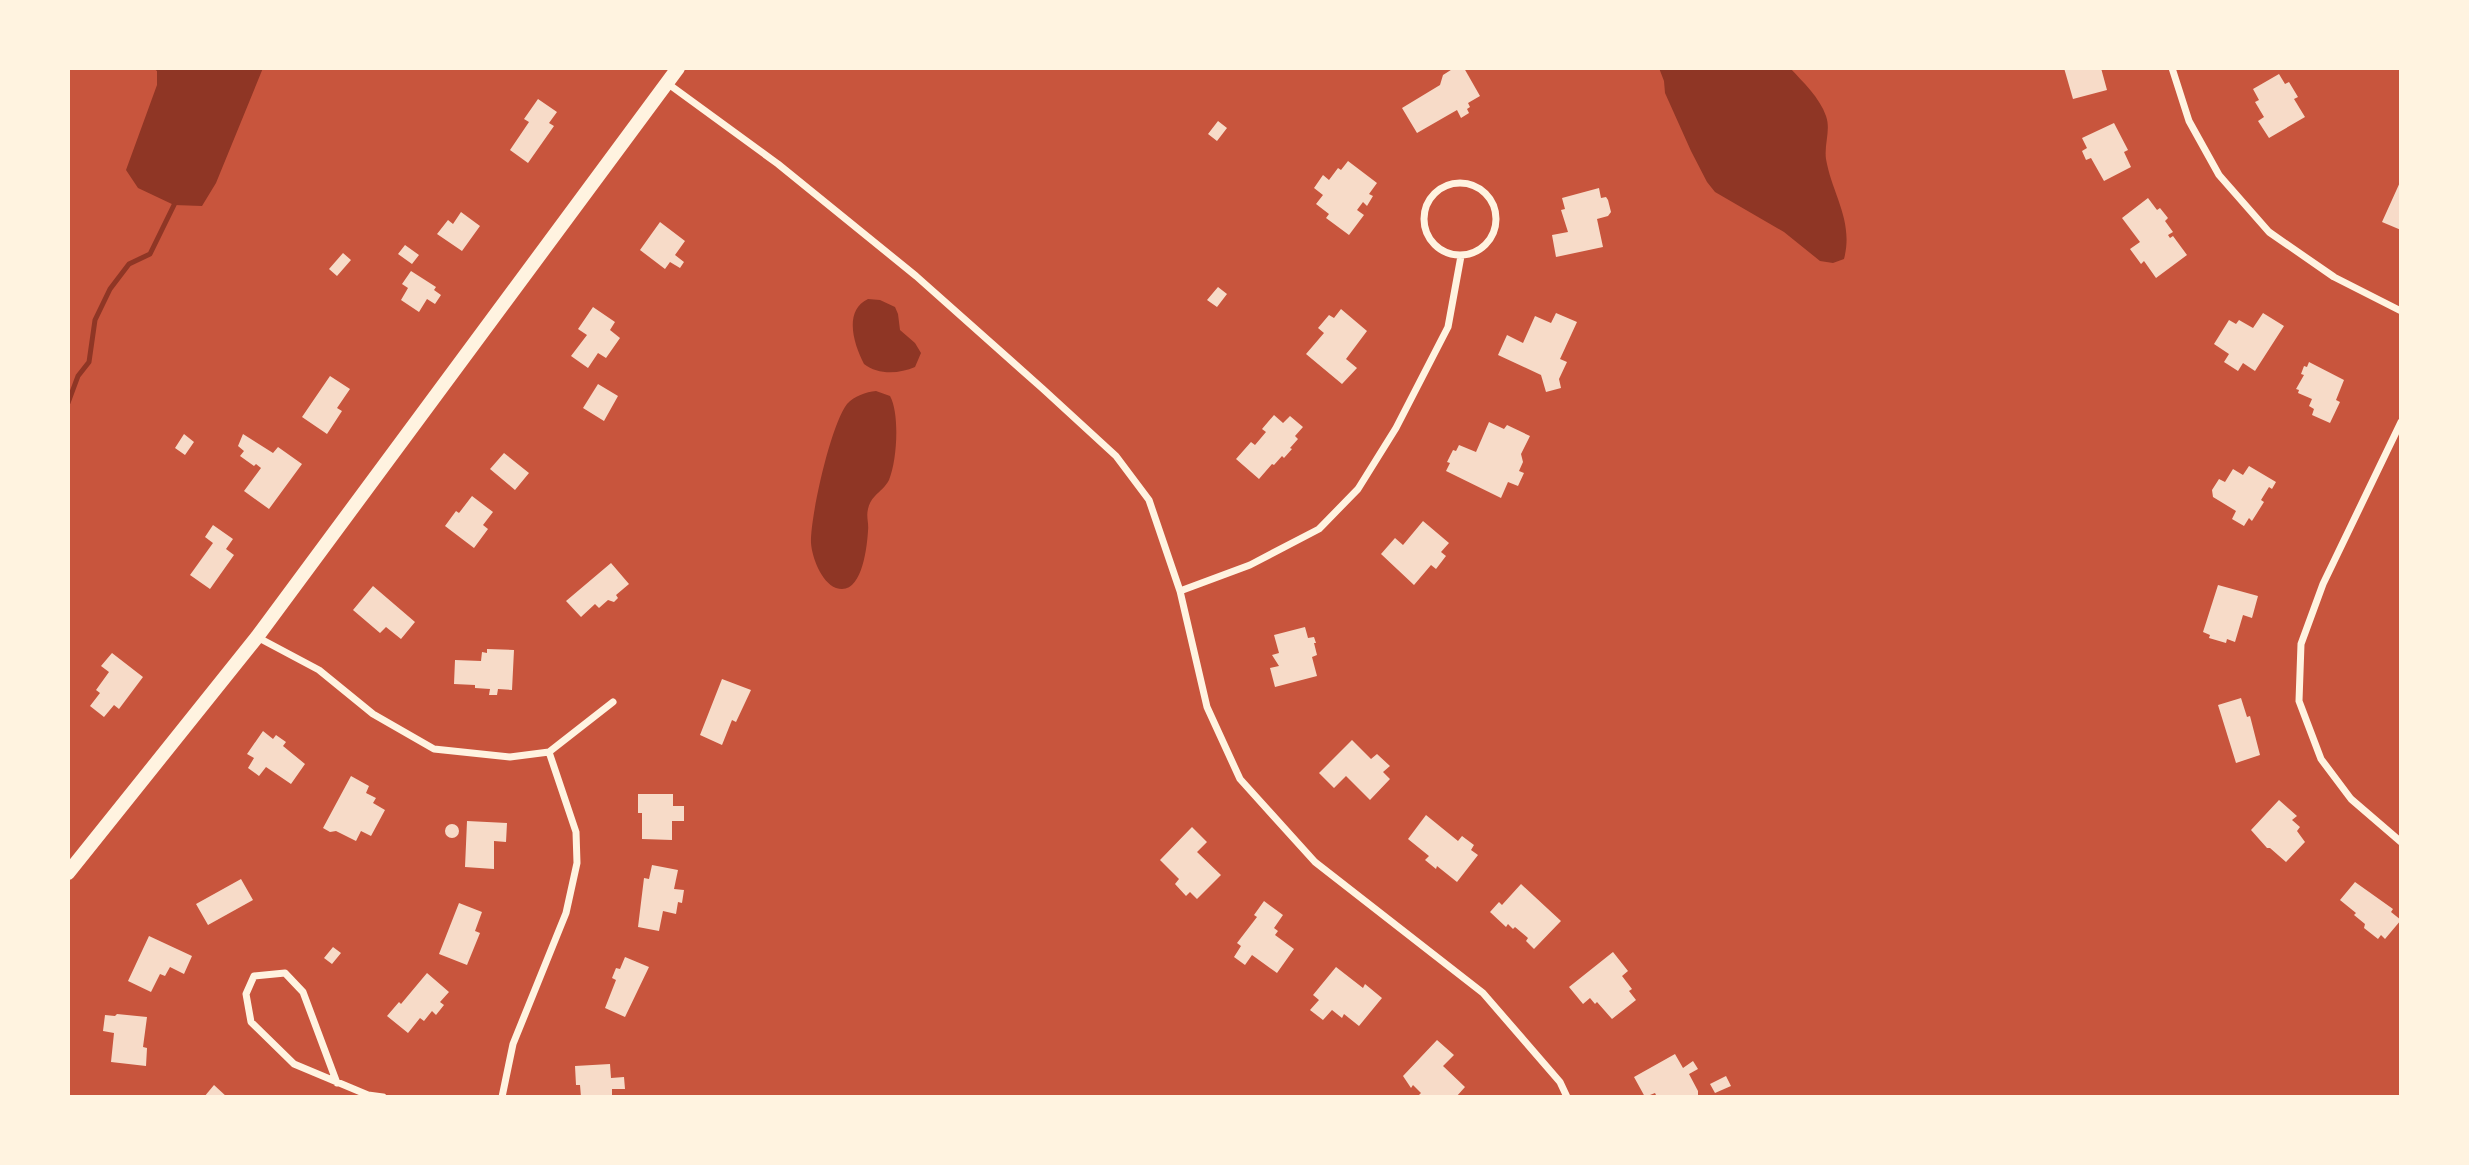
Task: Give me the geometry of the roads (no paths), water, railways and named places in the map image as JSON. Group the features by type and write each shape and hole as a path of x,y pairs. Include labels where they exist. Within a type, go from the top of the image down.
{"main road":[{"path":"68,873 257,637 678,68"}],"street":[{"path":"2172,68 2189,121 2219,174 2269,232 2334,277 2401,311"},
{"path":"666,83 778,164 916,276 1116,456 1149,500 1180,591 1207,706 1240,779 1315,862 1483,993 1560,1082 1567,1097"},
{"path":"1457,183 1469,184 1485,193 1493,203 1497,221 1494,234 1485,246 1474,253 1461,256 1442,252 1432,244 1425,233 1423,219 1425,207 1432,194 1442,186 1457,183"},
{"path":"1180,591 1250,565 1319,529 1358,489 1396,428 1448,327 1461,256"},
{"path":"2401,422 2318,596 2301,644 2299,701 2321,759 2351,799 2401,842"},
{"path":"257,637 319,670 373,714 434,749 509,757 549,752 613,702"},
{"path":"502,1097 513,1044 566,913 577,863 576,832 549,752"},
{"path":"337,1083 303,992 285,973 254,976 246,994 251,1022 295,1064 337,1083 368,1095 383,1097"}],"waterway":[{"path":"68,403 78,376 89,362 95,320 110,289 129,264 150,254 174,205"}]}
